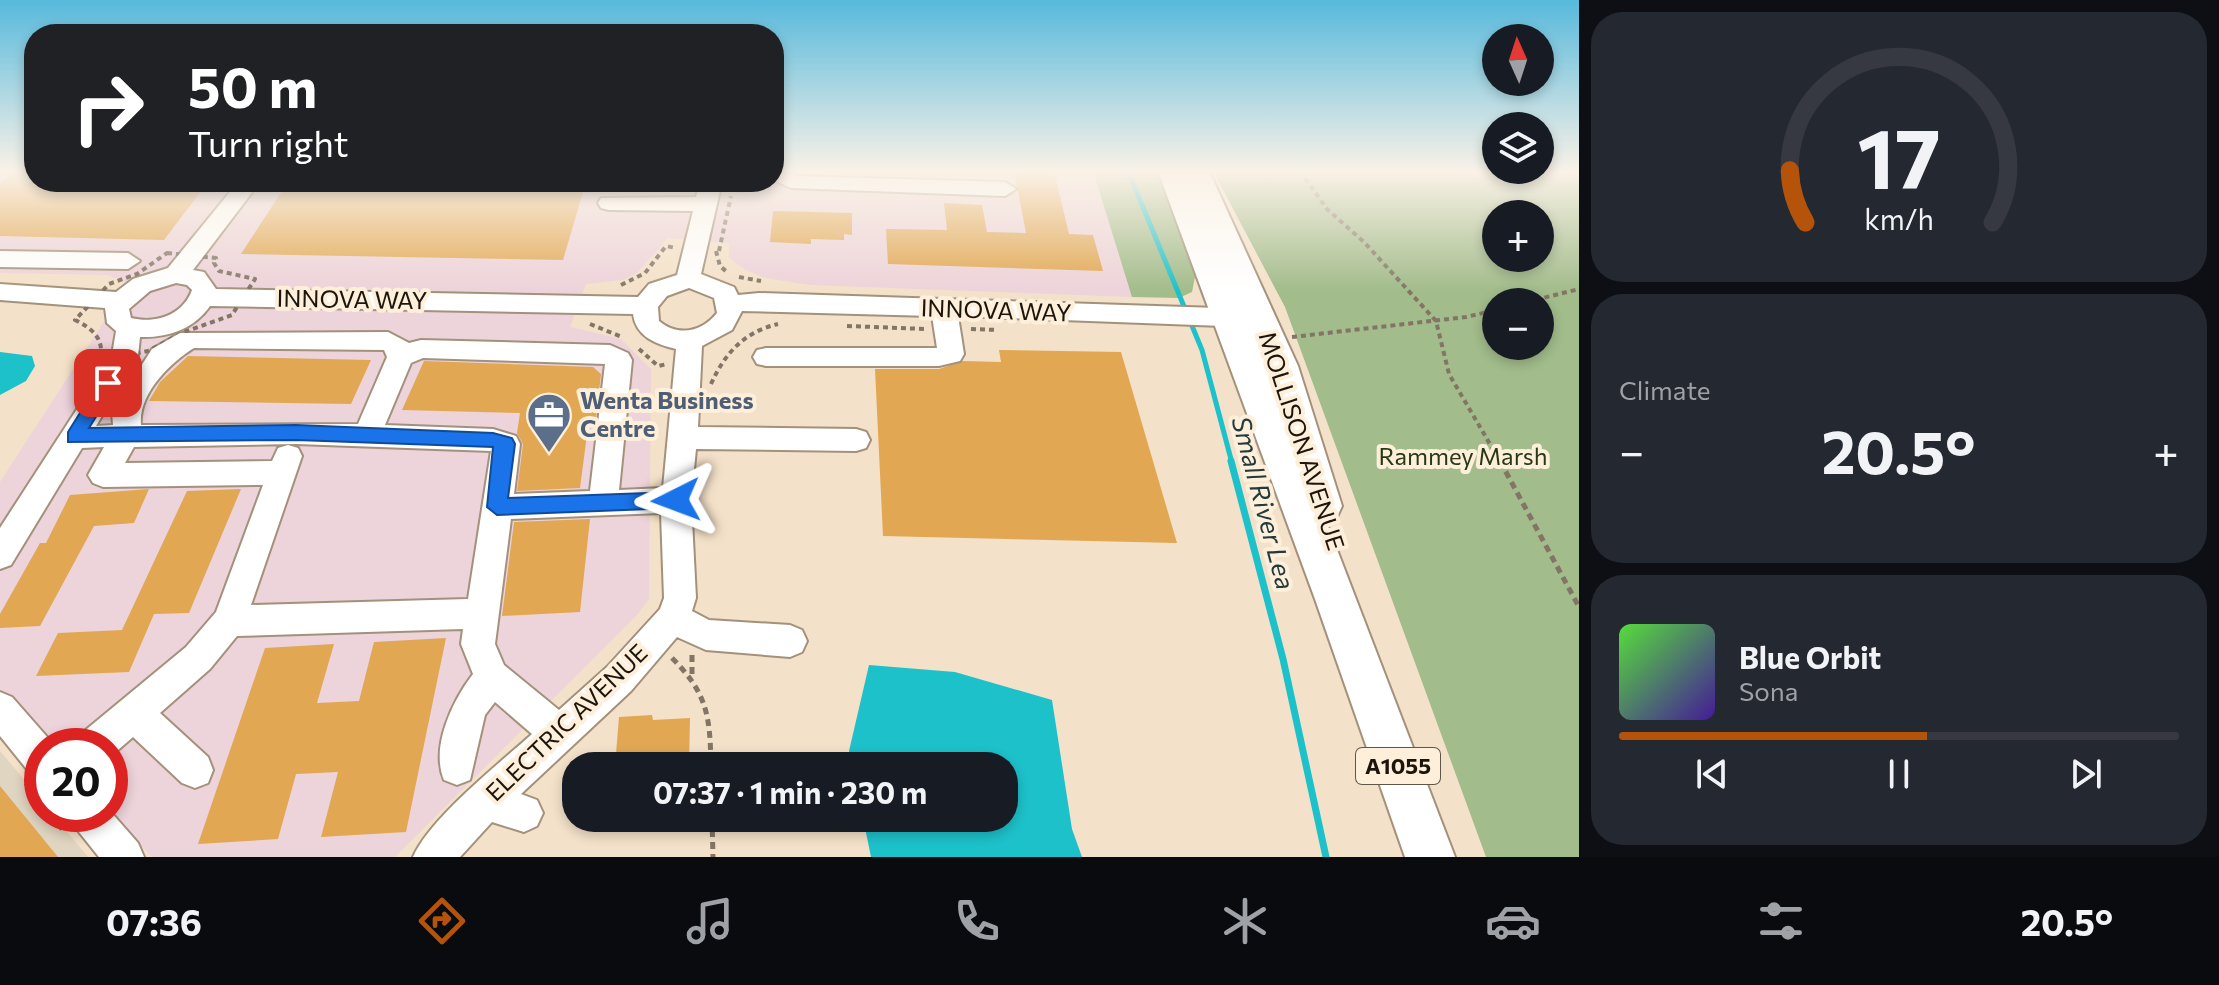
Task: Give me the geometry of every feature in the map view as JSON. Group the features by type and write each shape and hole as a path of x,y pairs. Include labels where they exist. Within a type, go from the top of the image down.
{"main road":[{"name":"MOLLISON AVENUE","path":"1191,211 1243,322"},
{"name":"MOLLISON AVENUE","path":"1208,211 1243,322 1430,857"}],"street":[{"path":"176,275 226,211"},
{"path":"688,280 709,211"},
{"path":"0,259 128,261"},
{"path":"12,293 54,260"},
{"path":"176,275 195,278 201,283 203,297 178,320 151,329 129,328 116,317 121,301 139,286 176,275"},
{"path":"688,280 716,286 731,304 730,314 717,331 689,340 674,339 652,330 644,314 645,306 658,290 688,280"},
{"path":"12,293 121,301"},
{"name":"INNOVA WAY","path":"203,297 645,306"},
{"name":"INNOVA WAY","path":"731,304 759,301 945,319 1132,315 1243,322"},
{"path":"766,357 939,357 951,354 945,319"},
{"path":"0,555 125,356 129,328"},
{"path":"282,473 103,475 128,433 126,411 161,356 189,339 388,341 398,346 400,357 367,436"},
{"path":"689,340 689,381 676,500 680,598 678,630 790,641"},
{"path":"400,357 421,349 610,354 619,360 603,504"},
{"path":"74,437 128,433 296,433 493,440 506,444 478,644 492,677 560,734"},
{"path":"116,728 198,658 229,621 296,433"},
{"path":"681,438 856,440"},
{"path":"497,507 676,500"},
{"path":"229,621 482,614"},
{"name":"ELECTRIC AVENUE","path":"433,857 490,797 619,679 678,630"},
{"path":"457,767 469,708 492,677"},
{"path":"0,709 24,738"},
{"path":"134,713 195,770"},
{"path":"490,797 508,811 524,813"},
{"path":"103,832 124,857"}],"path":[{"path":"717,211 720,266 727,273 761,281 760,286"},
{"path":"1329,211 1364,242 1436,321 1449,374 1530,513 1579,607"},
{"path":"618,286 645,273 666,246 680,248"},
{"path":"706,250 719,251"},
{"path":"1554,295 1579,289"},
{"path":"1243,322 1436,321 1482,313"},
{"path":"846,326 945,319 1008,330"},
{"path":"720,363 754,330 785,322"},
{"path":"678,630 692,655 692,676"},
{"path":"672,658 692,676 706,700 710,752"},
{"path":"712,832 713,857"}],"shaded area":[{"path":"0,211 1105,211 1132,297 810,285 765,278 746,270 729,258 729,243 668,238 638,272 623,280 586,284 570,327 621,339 651,369 649,599 637,615 395,857 152,857 128,832 128,728 29,728 0,698 0,482 129,283 107,275 0,273"},
{"path":"0,751 24,780 24,832 67,832 88,857 0,857"}],"green space":[{"path":"1105,211 1178,211 1197,267 1192,292 1179,298 1132,297"},
{"name":"Rammey Marsh","path":"1234,211 1482,211 1482,272 1554,272 1554,211 1579,211 1579,857 1486,857 1285,307"}],"water":[{"path":"0,352 32,356 35,366 26,381 0,395"},
{"path":"869,665 955,672 1052,700 1072,829 1082,857 871,857 866,832 1018,832 1018,752 849,751"}],"building":[{"path":"0,211 186,211 164,240 0,236"},
{"path":"269,211 577,211 563,260 241,254"},
{"path":"773,211 852,213 852,235 844,234 844,240 811,239 811,244 770,242"},
{"path":"945,211 983,211 987,232 1026,233 1022,211 1064,211 1069,234 1093,235 1103,271 888,264 886,229 947,230"},
{"path":"999,350 1121,352 1177,543 883,536 875,369 939,369 963,361 1001,362"},
{"path":"188,356 371,360 351,404 149,401 160,382"},
{"name":"Wenta Business Centre","path":"424,361 593,367 601,374 596,418 589,419 580,488 517,491 523,444 517,433 520,413 402,410"},
{"path":"149,489 134,523 94,526 40,626 0,628 0,614 40,543 46,543 70,495"},
{"path":"241,489 189,613 154,614 129,672 36,676 58,633 122,630 187,491"},
{"path":"590,519 580,612 502,616 514,522"},
{"path":"446,638 406,832 321,837 338,772 296,774 278,839 198,844 265,648 334,644 317,703 359,701 374,642"},
{"path":"652,715 653,720 690,718 689,752 616,752 619,717"},
{"path":"0,786 24,815 24,832 38,832 58,857 0,857"}],"waterway":[{"name":"Small River Lea","path":"1145,211 1202,350 1232,463"},
{"name":"Small River Lea","path":"1231,461 1283,659 1326,857"}],"place":[{"name":"Wenta Business Centre","path":"549,454"}],"route":[{"path":"108,383 74,437 128,433 296,433 493,440 506,444 497,507 676,500"}]}
